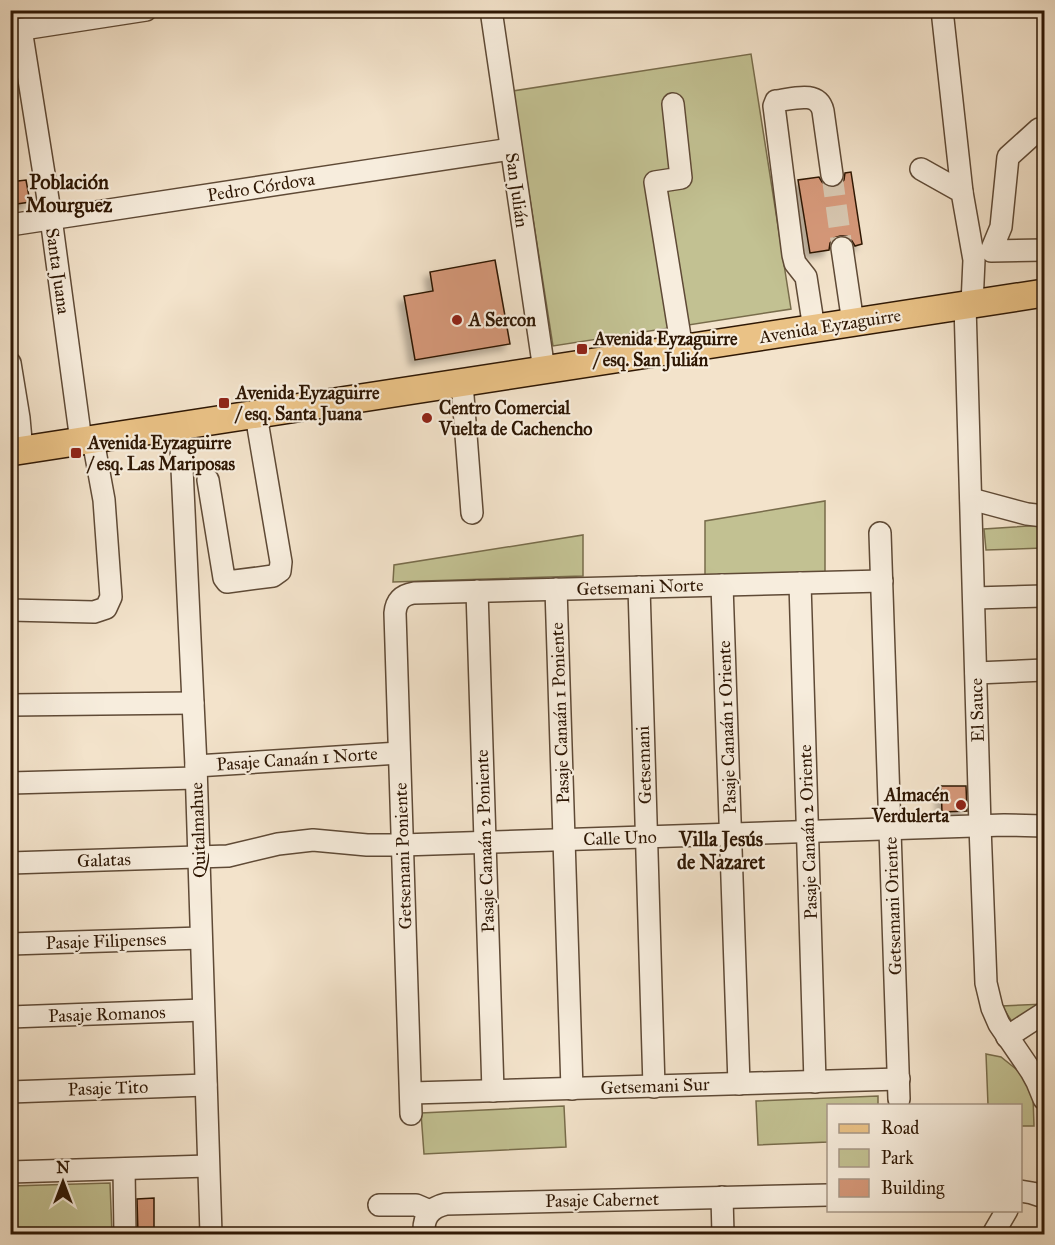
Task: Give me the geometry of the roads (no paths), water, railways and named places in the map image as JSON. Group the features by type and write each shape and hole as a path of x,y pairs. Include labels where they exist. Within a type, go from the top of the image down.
{"main road":[{"name":"Avenida Eyzaguirre","path":"16,452 1044,294"}],"street":[{"path":"16,30 146,10"},
{"name":"San Julián","path":"491,10 544,370"},
{"name":"El Sauce","path":"942,10 962,192 974,260 969,305 971,499 986,983 992,1008 999,1024 1031,1071 1044,1099"},
{"name":"Santa Juana","path":"10,610 93,612 106,608 111,597 104,500 87,441 51,218 16,30"},
{"path":"814,329 806,277 795,263 793,255 774,106 776,100 806,97 814,98 819,102 823,111 832,175"},
{"path":"673,104 681,178 655,182 682,349"},
{"path":"1044,129 1039,129 1008,157 1001,227 990,251 1044,250"},
{"name":"Pedro Córdova","path":"10,225 511,149"},
{"path":"921,169 962,192"},
{"path":"842,248 854,323"},
{"path":"10,363 19,418 16,452"},
{"path":"462,383 472,513"},
{"path":"208,480 224,578 227,582 273,576 280,571 281,562 256,415"},
{"name":"Quitalmahue","path":"180,426 196,772 211,1234"},
{"path":"971,499 1020,513 1044,516"},
{"name":"Getsemani Oriente","path":"880,533 899,1089"},
{"name":"Getsemani Norte","path":"400,599 414,593 882,581"},
{"name":"Pasaje Canaán 2 Oriente","path":"800,583 815,1082"},
{"name":"Pasaje Canaán 1 Oriente","path":"722,585 739,1084"},
{"name":"Getsemani","path":"639,587 654,1086"},
{"name":"Pasaje Canaán 1 Poniente","path":"556,589 572,1089"},
{"name":"Pasaje Canaán 2 Poniente","path":"477,591 493,1091"},
{"path":"974,598 1044,596"},
{"name":"Getsemani Poniente","path":"400,599 395,613 411,1104"},
{"path":"976,673 1044,670"},
{"path":"10,705 193,703"},
{"name":"Pasaje Canaán 1 Norte","path":"10,783 196,772 399,753"},
{"name":"Calle Uno","path":"198,858 228,856 278,844 314,840 402,845 980,826 1044,826"},
{"name":"Galatas","path":"10,863 198,858"},
{"name":"Pasaje Filipenses","path":"10,944 201,938"},
{"name":"Pasaje Romanos","path":"10,1017 203,1010"},
{"path":"1007,1037 1044,1013"},
{"name":"Getsemani Sur","path":"411,1104 493,1091 654,1086 815,1082 899,1089"},
{"name":"Pasaje Tito","path":"10,1092 206,1085"},
{"path":"10,1172 208,1166"},
{"path":"124,1168 125,1234"},
{"path":"1022,1191 1044,1197"},
{"name":"Pasaje Cabernet","path":"379,1205 416,1205 430,1211 446,1204 827,1195"},
{"path":"722,1197 723,1234"},
{"path":"424,1234 424,1222 430,1211"},
{"path":"993,1234 1006,1212"}],"tunnel":[{"path":"832,175 842,248"}],"place":[{"name":"A Sercon","path":"457,320"},
{"name":"Avenida Eyzaguirre / esq. San Julián","path":"582,349"},
{"name":"Avenida Eyzaguirre / esq. Santa Juana","path":"224,403"},
{"name":"Centro Comercial Vuelta de Cachencho","path":"427,418"},
{"name":"Avenida Eyzaguirre / esq. Las Mariposas","path":"76,453"},
{"name":"Almacén Verdulerta","path":"961,805"}],"district":[{"name":"Población Mourguez","path":"69,194"},
{"name":"Villa Jesús de Nazaret","path":"721,850"}]}
